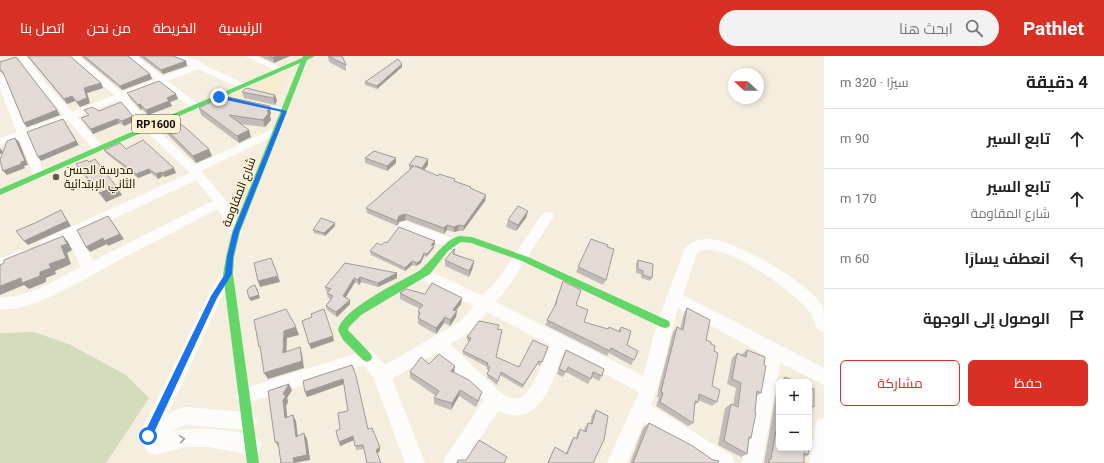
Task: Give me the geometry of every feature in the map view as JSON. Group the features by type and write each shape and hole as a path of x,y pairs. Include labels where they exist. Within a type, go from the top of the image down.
{"street":[{"path":"74,56 121,97 149,127 196,172 221,202 236,232"},
{"path":"131,56 164,80 196,107"},
{"path":"177,56 200,65 243,86"},
{"path":"249,56 281,70"},
{"path":"18,57 99,149"},
{"name":"RP1600","path":"0,192 281,70 307,57"},
{"name":"شارع المقاومة","path":"252,454 228,274 230,257 236,232 307,57"},
{"path":"0,142 121,97 200,65"},
{"path":"0,76 40,175"},
{"path":"219,97 284,111"},
{"path":"0,264 72,233 276,132"},
{"path":"0,303 8,304 22,301 90,270 221,202"},
{"path":"382,376 466,327 503,283 548,216"},
{"path":"405,226 452,244"},
{"path":"72,233 90,270"},
{"path":"415,463 382,376 377,367 345,334 344,326 361,310 427,271 444,250 458,239 468,239 520,257 665,324"},
{"path":"617,463 649,388 665,324 691,250 695,246 711,244 732,250 754,262 793,287 814,306 824,325"},
{"path":"148,436 215,296 228,274"},
{"path":"422,274 485,304 649,388"},
{"path":"674,298 824,377"},
{"path":"438,344 505,406 520,407 527,405 541,385 559,342"},
{"path":"752,463 774,352"},
{"path":"245,396 367,357"},
{"path":"453,463 496,399"},
{"path":"640,409 725,463"},
{"path":"148,436 164,425 183,416 248,421"},
{"path":"148,436 155,445 185,438 204,438 252,454"},
{"path":"819,463 823,437"}],"shaded area":[{"path":"286,70 292,71 274,107 231,96"}],"green space":[{"path":"34,332 71,345 126,375 149,398 106,463 0,463 0,333"}],"building":[{"path":"28,56 70,56 101,83 84,88 87,98 77,102 72,96 64,99"},
{"path":"84,56 128,56 150,74 120,86"},
{"path":"143,56 173,56 186,61 161,70"},
{"path":"328,56 342,56 346,65"},
{"path":"16,57 57,110 24,123 3,72 0,70 0,62"},
{"path":"398,59 402,64 377,86 365,82"},
{"path":"159,81 176,94 167,98 169,101 146,110 140,104 138,105 127,93"},
{"path":"246,88 275,95 273,98 242,92"},
{"path":"223,96 270,106 267,112 269,113 263,120 229,115 249,130 237,136 199,108"},
{"path":"121,102 133,116 122,121 117,119 91,129 81,118 89,115 84,110 92,107 99,111"},
{"path":"173,118 209,149 193,156 160,123"},
{"path":"63,119 76,141 38,157 27,132"},
{"path":"15,138 25,161 3,171 0,160 7,141"},
{"path":"143,140 174,168 156,174 149,169 136,174 104,150 120,143 126,149"},
{"path":"374,151 396,158 387,166 365,158"},
{"path":"416,156 428,159 422,168 415,166 438,176 439,174 455,179 454,181 471,187 470,188 486,195 464,226 459,225 454,227 447,225 444,228 405,214 399,216 397,221 366,208 414,166 409,165"},
{"path":"95,159 116,186 100,193 76,164 87,160 89,162"},
{"path":"518,206 528,211 518,225 508,220"},
{"path":"61,210 67,221 24,241 16,231 35,223"},
{"path":"108,216 120,234 104,241 103,238 86,247 77,230"},
{"path":"321,218 335,223 324,233 313,230"},
{"path":"399,227 435,241 431,245 434,246 427,254 424,253 421,260 417,263 412,261 405,268 370,251 377,243 381,245 385,242 387,243"},
{"path":"63,236 67,244 61,246 66,258 49,264 51,268 40,272 40,276 22,283 21,278 0,286 0,265 4,263 4,260"},
{"path":"591,239 608,245 607,247 614,249 606,280 578,267"},
{"path":"454,249 453,254 474,261 469,271 445,260"},
{"path":"271,258 278,276 258,281 254,263"},
{"path":"638,260 653,264 652,278 643,275 643,271 638,269"},
{"path":"345,263 397,273 378,283 360,277 358,280 354,278 343,296 350,300 336,312 326,306 333,296 327,293 331,289 325,287"},
{"path":"563,281 581,290 576,305 588,310 584,322 608,329 609,327 620,332 621,327 631,331 627,345 638,351 634,360 611,348 610,351 547,320 557,302"},
{"path":"432,283 462,298 453,310 457,311 450,320 445,317 436,328 418,318 420,313 418,311 423,305 400,293 406,289 425,294"},
{"path":"255,285 259,295 249,298 247,290"},
{"path":"687,308 710,320 706,340 715,346 714,351 718,353 712,386 720,390 717,402 699,394 698,402 695,401 693,423 660,402 663,393 661,392 663,383 677,327 683,330"},
{"path":"286,309 296,327 284,331 283,353 300,347 302,361 264,373 254,320"},
{"path":"324,309 333,336 309,344 302,321 312,317 311,314"},
{"path":"479,321 499,325 497,329 502,330 496,357 519,367 533,340 548,347 542,362 539,361 523,385 501,372 498,381 487,374 490,367 487,365 488,363 463,351 471,338 467,337"},
{"path":"566,350 604,369 602,376 593,372 591,379 568,367 566,372 559,369"},
{"path":"747,350 765,357 764,365 766,366 761,393 757,391 756,413 751,438 749,437 747,454 724,441 731,404 738,407 741,383 732,379 737,353 746,357"},
{"path":"439,354 455,366 451,371 469,380 482,392 478,401 460,390 452,403 434,398 439,391 410,372 421,357 429,364"},
{"path":"352,365 356,376 368,429 372,428 380,447 376,450 381,463 367,463 363,445 355,446 353,436 339,442 336,431 340,429 338,413 348,411 343,379 305,392 303,381"},
{"path":"289,384 283,394 286,396 283,400 285,418 293,415 296,437 304,433 307,455 293,458 294,463 281,463 278,442 275,442 268,391"},
{"path":"812,388 814,389 814,407 812,406"},
{"path":"596,410 608,416 604,440 593,463 548,463 555,447 567,454 574,437 577,439 580,429 586,432 588,423 592,424"},
{"path":"649,423 691,445 713,460 719,461 718,463 633,463"},
{"path":"776,431 776,451 809,451 808,455 804,453 804,463 769,463 769,460 771,459"},
{"path":"479,440 507,457 504,463 457,463 458,460 466,460"}],"traffic: fast":[{"path":"253,463 228,274 230,257 236,232 306,56"},
{"path":"0,192 312,56"},
{"path":"367,357 347,337 343,330 344,325 357,312 427,271 445,249 459,239 472,240 525,259 665,324"}],"place":[{"name":"مدرسة الحسن الثاني الإبتدائية","path":"56,177"}],"route":[{"path":"148,436 215,296 228,274 230,257 236,232 284,111 219,97"}]}
